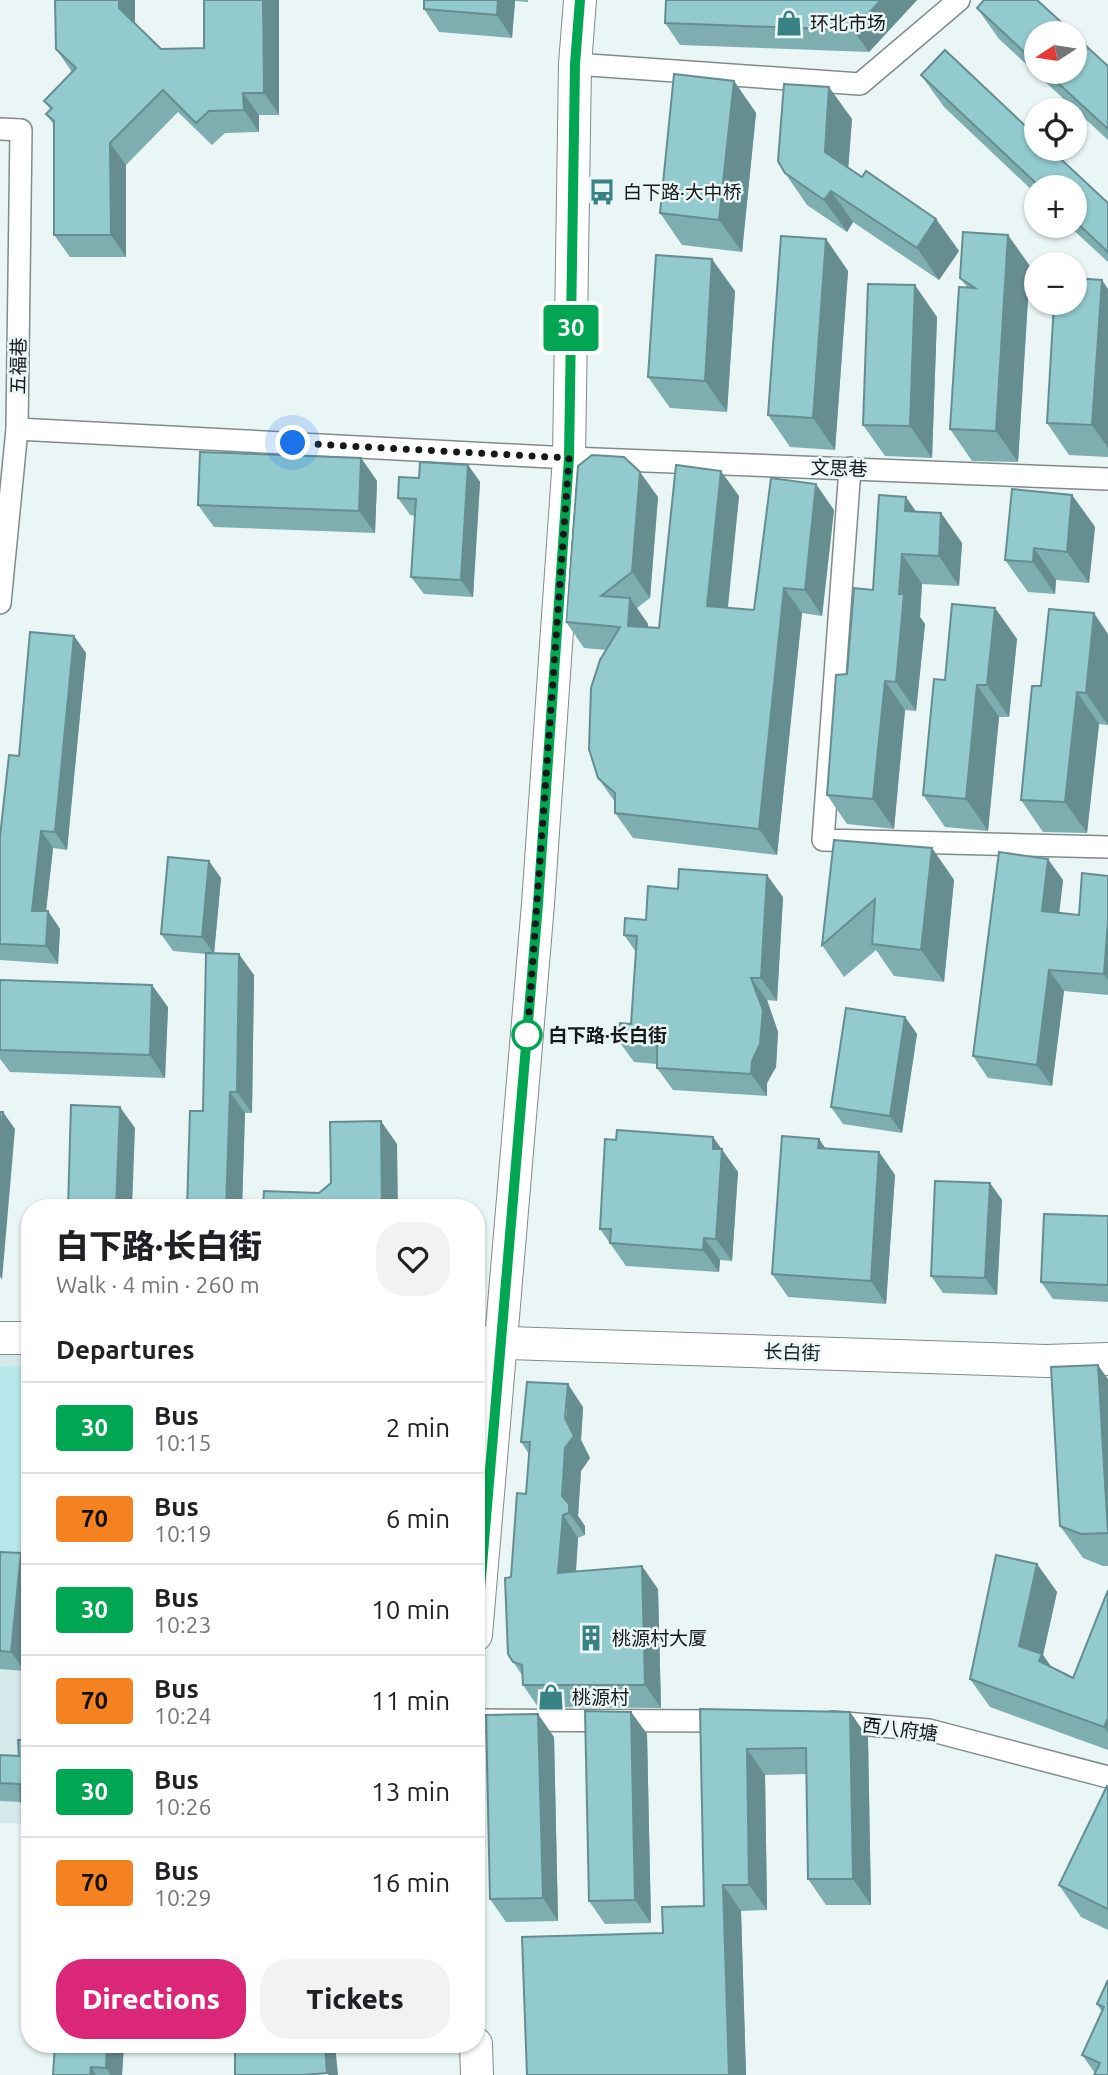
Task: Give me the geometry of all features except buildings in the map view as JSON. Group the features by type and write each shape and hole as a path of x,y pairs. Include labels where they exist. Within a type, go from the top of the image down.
{"main road":[{"path":"485,1416 488,1342 538,904 569,458 575,64 580,0"},
{"path":"0,1338 21,1338"},
{"name":"长白街","path":"488,1342 1046,1361 1108,1359"},
{"path":"476,2053 477,2075"}],"street":[{"path":"575,64 860,84 959,0"},
{"name":"五福巷","path":"0,603 17,429 10,129"},
{"name":"文思巷","path":"17,429 569,458 1108,479"},
{"path":"850,468 823,841 1108,847"},
{"path":"485,1720 753,1722"},
{"name":"西八府塘","path":"808,1722 929,1730 1108,1777"}],"shaded area":[{"path":"0,1341 21,1342 21,1824 0,1823"},
{"path":"0,1366 21,1367 21,1568 0,1567"}],"bus line":[{"name":"30","path":"485,1530 538,904 569,458 575,64 580,0"}],"place":[{"name":"环北市场","path":"789,23"},
{"name":"白下路·大中桥","path":"602,192"},
{"name":"白下路·长白街","path":"527,1035"},
{"name":"桃源村大厦","path":"591,1638"},
{"name":"桃源村","path":"551,1697"}],"route":[{"path":"293,443 569,458 527,1041 527,1035"}]}
